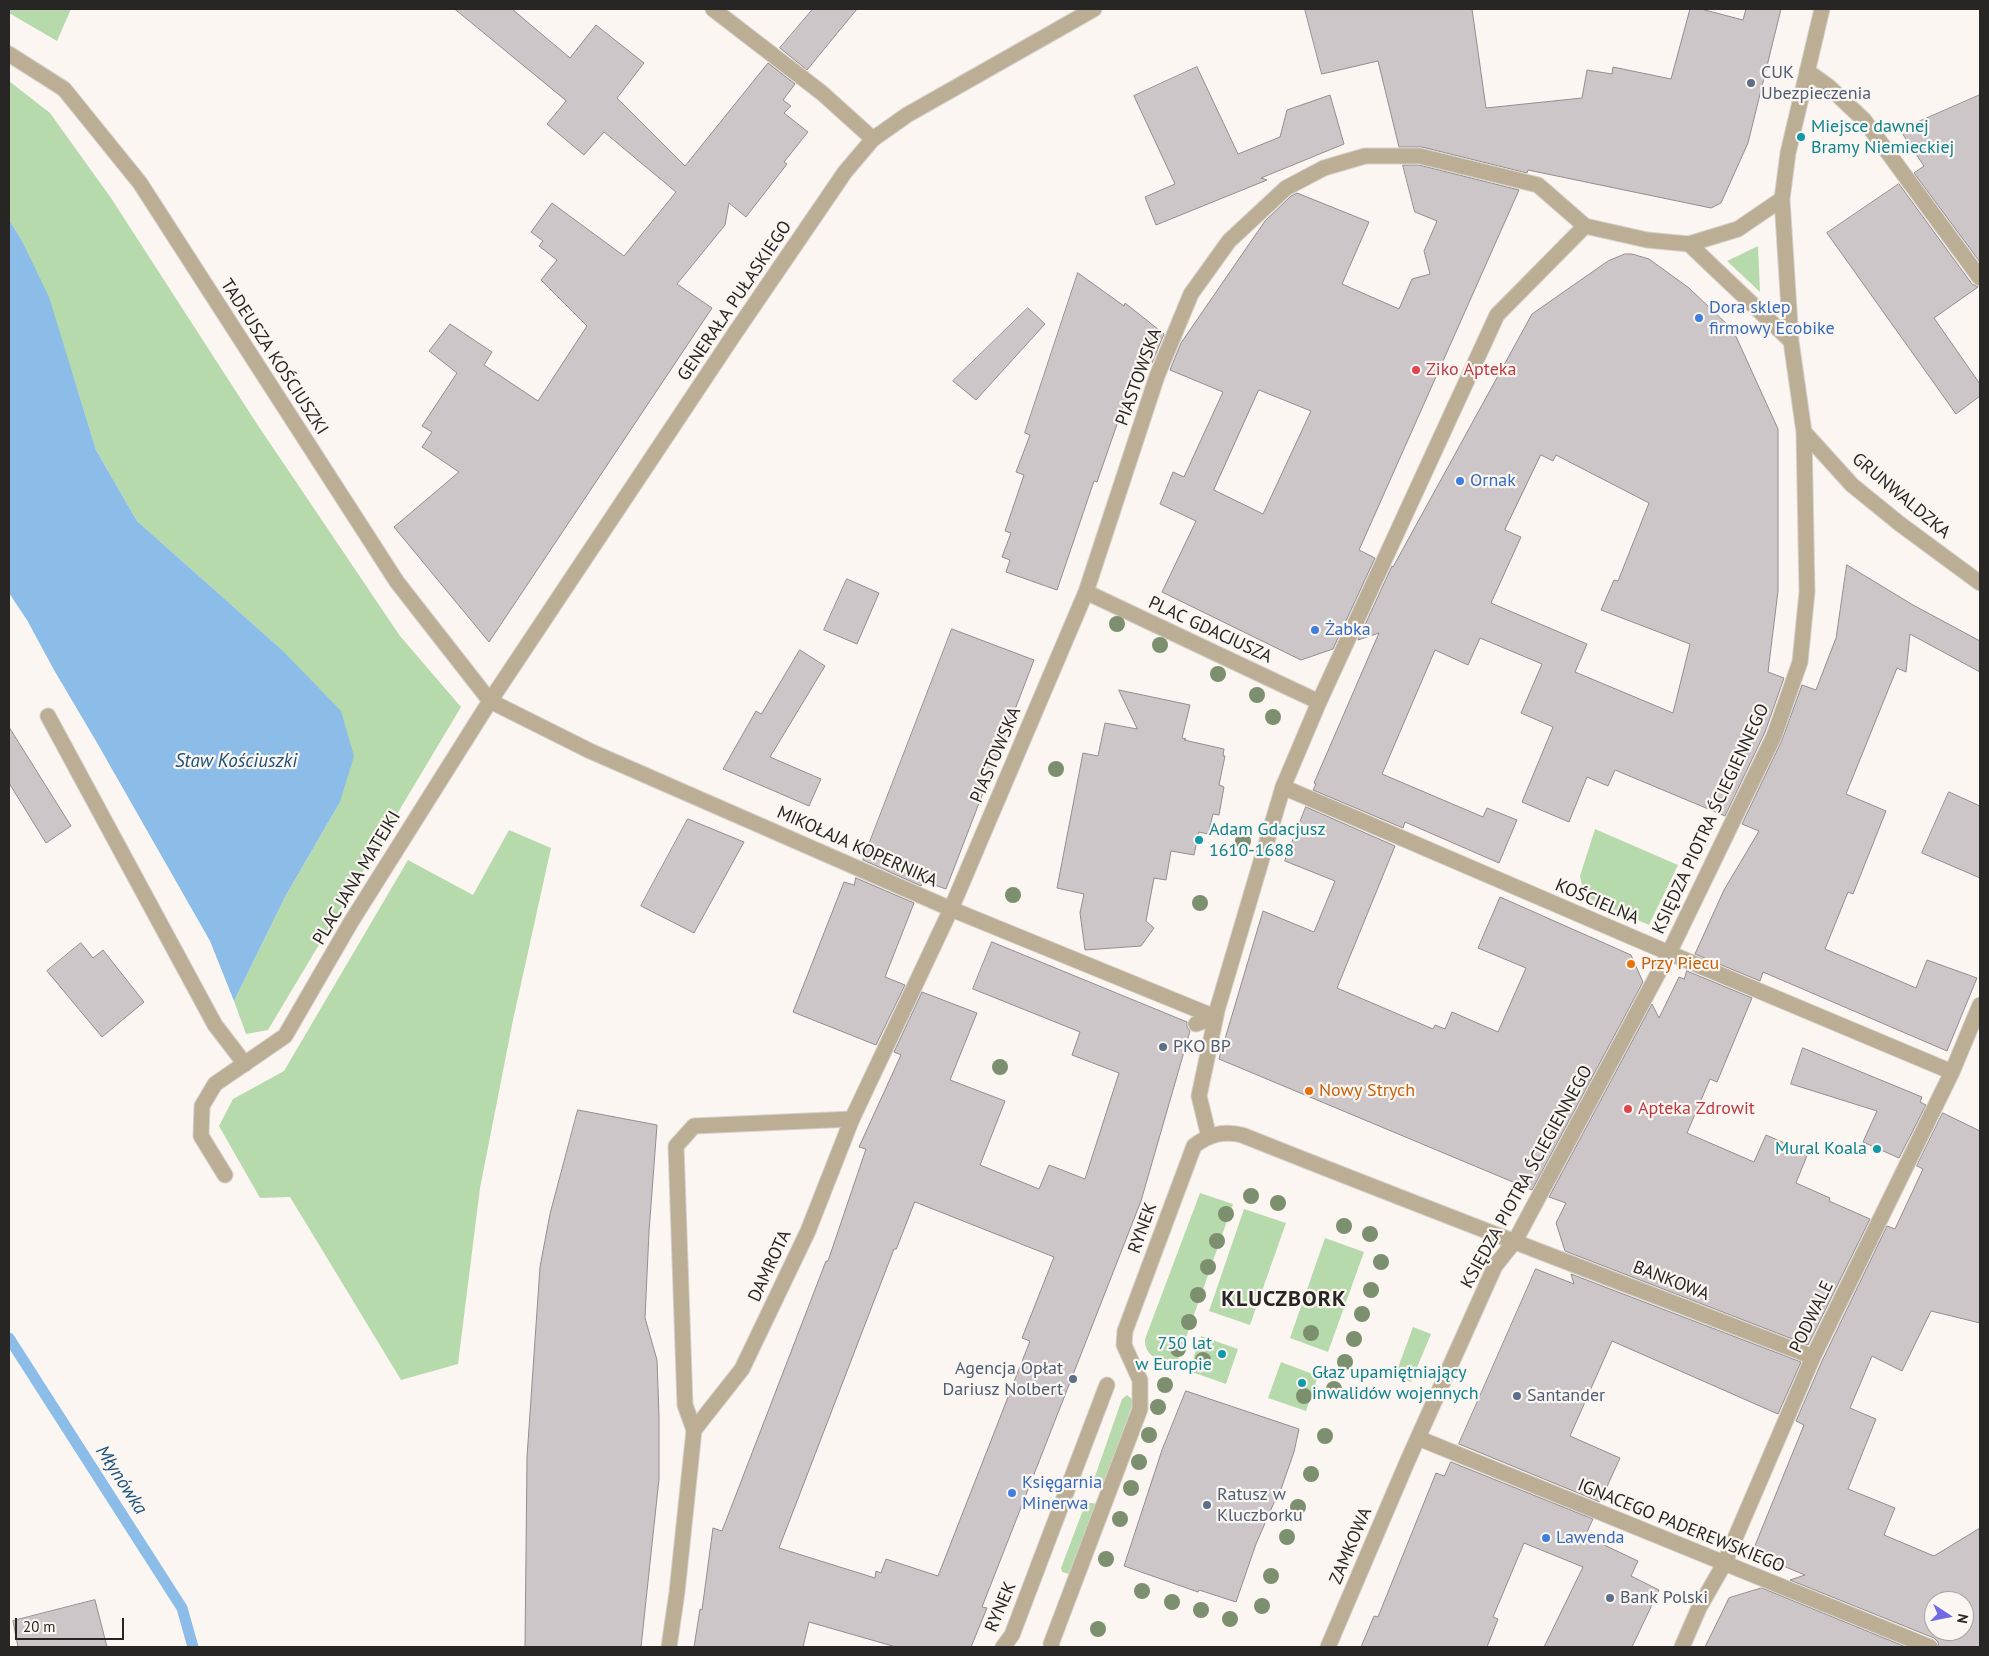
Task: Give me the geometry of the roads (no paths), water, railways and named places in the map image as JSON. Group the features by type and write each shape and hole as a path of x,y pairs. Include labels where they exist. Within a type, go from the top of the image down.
{"street":[{"path":"713,9 822,93 873,139"},
{"name":"GENERAŁA PUŁASKIEGO","path":"490,701 845,172 873,139 907,115 1094,9"},
{"name":"KSIĘDZA PIOTRA ŚCIEGIENNEGO","path":"1408,1460 1495,1266 1515,1241 1669,953 1774,736 1800,662 1807,592 1804,432 1791,341 1782,199 1788,153 1822,9"},
{"name":"TADEUSZA KOŚCIUSZKI","path":"9,54 64,89 140,183 397,582 490,701"},
{"path":"1807,71 1828,86 1864,120 1980,278"},
{"name":"PIASTOWSKA","path":"951,909 1086,592 1157,376 1191,294 1229,241 1286,188 1324,168 1365,156 1420,156 1538,185 1585,226"},
{"path":"1515,1241 1445,1216 1242,1135 1229,1132 1209,1137 1199,1096 1216,1014 1283,787 1319,702 1497,315 1585,226 1647,240 1689,244 1738,229 1782,199"},
{"path":"1689,244 1791,341"},
{"name":"GRUNWALDZKA","path":"1804,432 1852,485 1900,524 1980,583"},
{"name":"PLAC GDACJUSZA","path":"1086,592 1319,702"},
{"name":"MIKOŁAJA KOPERNIKA","path":"490,701 590,751 951,909 1216,1014"},
{"name":"PLAC JANA MATEJKI","path":"225,1175 201,1136 202,1106 215,1084 285,1036 356,914 490,701"},
{"path":"48,716 214,1025 245,1064"},
{"name":"KOŚCIELNA","path":"1283,787 1952,1072"},
{"name":"DAMROTA","path":"694,1430 742,1369 808,1231 852,1119 951,909"},
{"name":"PODWALE","path":"1682,1647 1699,1608 1724,1564 1813,1357 1952,1072 1980,1005"},
{"path":"1196,1024 1216,1014"},
{"path":"668,1647 678,1592 694,1430 685,1404 676,1146 694,1126 852,1119"},
{"name":"RYNEK","path":"1052,1647 1051,1644 1140,1409 1140,1380 1124,1345 1125,1331 1194,1146 1209,1137"},
{"name":"BANKOWA","path":"1515,1241 1813,1357"},
{"name":"RYNEK","path":"1003,1647 1012,1635 1107,1384"},
{"name":"IGNACEGO PADEREWSKIEGO","path":"1418,1438 1930,1647"},
{"name":"ZAMKOWA","path":"1328,1647 1408,1460"}],"water":[{"name":"Staw Kościuszki","path":"9,220 21,239 49,297 96,450 137,521 281,649 341,711 354,756 340,802 285,897 234,1001 210,941 27,620 9,593"}],"waterway":[{"name":"Młynówka","path":"9,1338 182,1608 193,1647"}],"place":[{"name":"CUK Ubezpieczenia","path":"1751,83"},
{"name":"Miejsce dawnej Bramy Niemieckiej","path":"1801,137"},
{"name":"Dora sklep firmowy Ecobike","path":"1699,318"},
{"name":"Ziko Apteka","path":"1416,370"},
{"name":"Ornak","path":"1460,481"},
{"name":"Żabka","path":"1315,630"},
{"name":"Adam Gdacjusz 1610-1688","path":"1199,840"},
{"name":"Przy Piecu","path":"1631,964"},
{"name":"PKO BP","path":"1163,1047"},
{"name":"Nowy Strych","path":"1309,1091"},
{"name":"Apteka Zdrowit","path":"1628,1109"},
{"name":"Mural Koala","path":"1877,1149"},
{"name":"750 lat w Europie","path":"1222,1354"},
{"name":"Agencja Opłat Dariusz Nolbert","path":"1073,1379"},
{"name":"Głaz upamiętniający inwalidów wojennych","path":"1302,1383"},
{"name":"Santander","path":"1517,1396"},
{"name":"Księgarnia Minerwa","path":"1012,1493"},
{"name":"Ratusz w Kluczborku","path":"1207,1505"},
{"name":"Lawenda","path":"1546,1538"},
{"name":"Bank Polski","path":"1610,1598"}],"district":[{"name":"KLUCZBORK","path":"1284,1300"}]}
